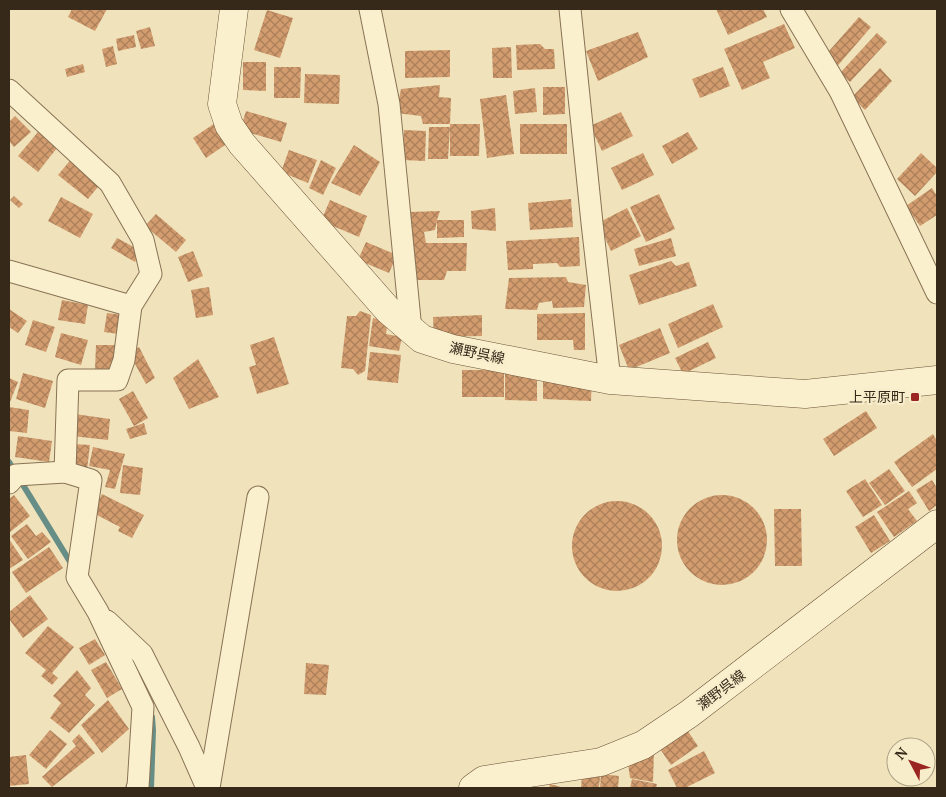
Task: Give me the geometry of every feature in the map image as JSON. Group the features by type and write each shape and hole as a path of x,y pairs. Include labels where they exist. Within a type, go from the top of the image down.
{"main road":[{"name":"瀬野呉線","path":"234,9 222,104 229,125 242,144 382,302 422,339 452,349 610,380 805,394 937,380"},
{"name":"瀬野呉線","path":"473,788 484,780 600,762 643,745 689,714 937,524"}],"street":[{"path":"370,9 388,104 411,330"},
{"path":"570,9 610,380"},
{"path":"791,9 840,91 937,293"},
{"path":"9,90 110,183 143,240 151,274 131,306 124,360 117,380 68,380 65,472"},
{"path":"9,271 131,306"},
{"path":"9,483 16,475 65,472 91,480 77,577 98,612 142,707 137,788"},
{"path":"208,788 258,497"},
{"path":"98,612 142,654 208,788"}],"building":[{"path":"72,9 107,9 95,31 68,17"},
{"path":"716,9 763,9 767,17 728,35"},
{"path":"267,10 293,18 280,58 254,50"},
{"path":"859,17 871,27 834,70 822,59"},
{"path":"784,24 795,48 763,62 770,78 742,90 724,49"},
{"path":"150,27 155,46 141,49 136,31"},
{"path":"638,32 648,57 598,81 586,51"},
{"path":"877,33 887,42 850,82 840,73"},
{"path":"134,35 136,47 118,51 116,39"},
{"path":"540,44 545,49 554,49 555,69 517,70 516,45"},
{"path":"113,46 117,64 106,67 102,49"},
{"path":"511,47 512,78 493,78 492,48"},
{"path":"450,50 450,77 405,78 405,51"},
{"path":"243,62 266,62 266,91 243,90"},
{"path":"83,64 85,72 67,77 65,69"},
{"path":"274,67 301,67 300,98 274,98"},
{"path":"723,67 730,86 700,98 692,79"},
{"path":"880,68 892,81 865,110 852,97"},
{"path":"305,74 340,75 339,104 304,103"},
{"path":"440,85 439,97 451,98 450,124 423,124 421,116 396,113 401,89"},
{"path":"543,87 565,87 565,114 543,115"},
{"path":"535,88 537,112 515,114 513,91"},
{"path":"506,95 514,154 487,158 480,99"},
{"path":"246,111 287,123 281,142 240,130"},
{"path":"621,112 633,136 602,151 590,126"},
{"path":"15,116 31,132 14,147 9,141 9,122"},
{"path":"215,123 228,143 206,158 193,138"},
{"path":"450,124 480,124 479,156 450,156"},
{"path":"520,124 567,124 567,154 520,154"},
{"path":"429,127 450,127 448,159 428,159"},
{"path":"404,130 426,131 425,161 403,160"},
{"path":"38,132 57,148 38,172 18,156"},
{"path":"688,132 698,149 672,164 662,146"},
{"path":"354,145 380,162 360,196 331,183"},
{"path":"289,150 317,160 308,183 281,172"},
{"path":"643,153 654,175 622,190 611,168"},
{"path":"921,153 937,168 937,172 915,196 897,179"},
{"path":"73,157 102,182 88,199 58,175"},
{"path":"321,160 336,168 323,195 309,188"},
{"path":"932,188 937,196 937,215 920,226 906,206"},
{"path":"659,194 675,229 646,242 630,207"},
{"path":"14,196 23,204 19,208 10,200"},
{"path":"61,197 93,214 80,238 48,221"},
{"path":"571,199 573,227 530,230 528,203"},
{"path":"330,200 367,216 359,237 321,221"},
{"path":"495,208 496,231 472,229 471,211"},
{"path":"627,208 641,236 611,251 598,223"},
{"path":"440,211 437,220 464,220 464,237 437,238 437,221 435,230 424,232 426,243 467,243 466,271 447,271 444,280 414,280 414,242 407,242 409,212"},
{"path":"156,214 186,240 176,252 145,226"},
{"path":"579,237 580,266 560,267 557,263 533,264 533,269 508,270 506,241"},
{"path":"117,238 141,251 135,262 111,248"},
{"path":"671,238 676,256 639,266 634,249"},
{"path":"366,242 397,255 389,273 358,260"},
{"path":"193,251 203,276 188,282 178,257"},
{"path":"671,261 676,266 689,262 697,286 639,305 629,275"},
{"path":"566,277 568,282 586,285 584,307 553,308 552,301 539,303 537,310 505,309 509,278"},
{"path":"209,287 213,315 196,318 191,290"},
{"path":"62,300 88,305 85,324 58,320"},
{"path":"713,304 723,327 678,348 668,324"},
{"path":"9,309 27,321 18,333 9,327"},
{"path":"360,311 371,315 365,371 358,375 353,369 341,368 347,316 356,316"},
{"path":"107,313 122,315 119,334 104,332"},
{"path":"585,313 585,350 574,350 573,340 537,340 537,314"},
{"path":"482,315 482,336 434,337 433,317"},
{"path":"373,318 388,321 386,334 402,337 399,351 369,346"},
{"path":"33,320 55,327 46,352 25,345"},
{"path":"660,328 670,353 629,370 619,345"},
{"path":"61,333 88,340 81,365 55,357"},
{"path":"274,337 289,384 257,394 249,367 256,365 250,345"},
{"path":"708,342 716,358 683,374 675,358"},
{"path":"96,345 116,345 115,369 95,369"},
{"path":"139,347 155,378 146,384 129,353"},
{"path":"370,352 401,355 398,383 367,380"},
{"path":"198,359 219,397 189,409 173,378"},
{"path":"462,370 504,370 504,397 462,397"},
{"path":"23,373 53,381 45,408 16,399"},
{"path":"505,373 537,374 537,401 505,400"},
{"path":"543,376 592,378 591,401 543,399"},
{"path":"9,378 18,382 10,402 9,401"},
{"path":"133,391 148,418 134,426 119,399"},
{"path":"9,407 29,410 27,433 9,431"},
{"path":"866,411 877,428 834,456 823,439"},
{"path":"75,414 110,419 108,440 72,436"},
{"path":"144,423 147,434 130,439 126,429"},
{"path":"933,434 937,441 937,469 912,487 894,462"},
{"path":"18,436 52,441 49,462 15,457"},
{"path":"74,444 90,445 86,478 71,476"},
{"path":"93,447 125,454 115,489 105,487 110,470 89,466"},
{"path":"123,465 143,468 140,495 120,493"},
{"path":"889,469 905,491 885,505 869,483"},
{"path":"865,479 882,505 863,517 846,491"},
{"path":"932,480 937,488 937,505 929,511 916,490"},
{"path":"909,491 917,503 908,509 917,521 894,537 877,512"},
{"path":"102,494 144,515 132,538 118,531 120,527 93,513"},
{"path":"14,495 30,516 9,533 9,499"},
{"path":"722,495 739,499 754,508 763,523 767,540 763,557 754,572 739,581 722,585 705,581 690,572 681,557 677,540 681,523 690,508 705,499"},
{"path":"617,501 634,505 649,514 658,529 662,546 658,563 649,578 634,587 617,591 600,587 585,578 576,563 572,546 576,529 585,514 600,505"},
{"path":"774,509 801,509 802,566 775,566"},
{"path":"874,515 890,541 871,553 855,527"},
{"path":"27,524 36,536 42,532 51,542 28,559 11,536"},
{"path":"9,539 23,560 9,569"},
{"path":"49,547 63,568 26,593 12,572"},
{"path":"30,595 48,619 23,638 9,619 9,612"},
{"path":"48,626 74,647 52,673 58,678 52,685 41,676 46,670 25,653"},
{"path":"95,639 105,655 89,665 79,648"},
{"path":"106,662 122,689 107,698 91,670"},
{"path":"306,663 329,665 326,695 304,694"},
{"path":"77,670 91,688 85,695 95,705 69,733 50,718 61,703 53,696"},
{"path":"108,700 129,729 102,753 81,725"},
{"path":"685,727 698,746 671,765 658,746"},
{"path":"50,730 67,744 46,769 29,755"},
{"path":"79,734 95,753 52,787 42,777 76,746 72,741"},
{"path":"654,751 653,782 630,778 628,763"},
{"path":"704,751 715,773 685,788 677,788 668,770"},
{"path":"26,755 29,784 9,786 9,757"},
{"path":"601,774 619,776 618,788 600,788"},
{"path":"582,775 600,777 599,788 581,788"},
{"path":"632,779 657,784 656,788 630,788"},
{"path":"550,784 565,788 549,788"}],"waterway":[{"path":"9,462 72,565"},
{"path":"151,788 152,717"}],"place":[{"name":"上平原町","path":"915,397"}]}
